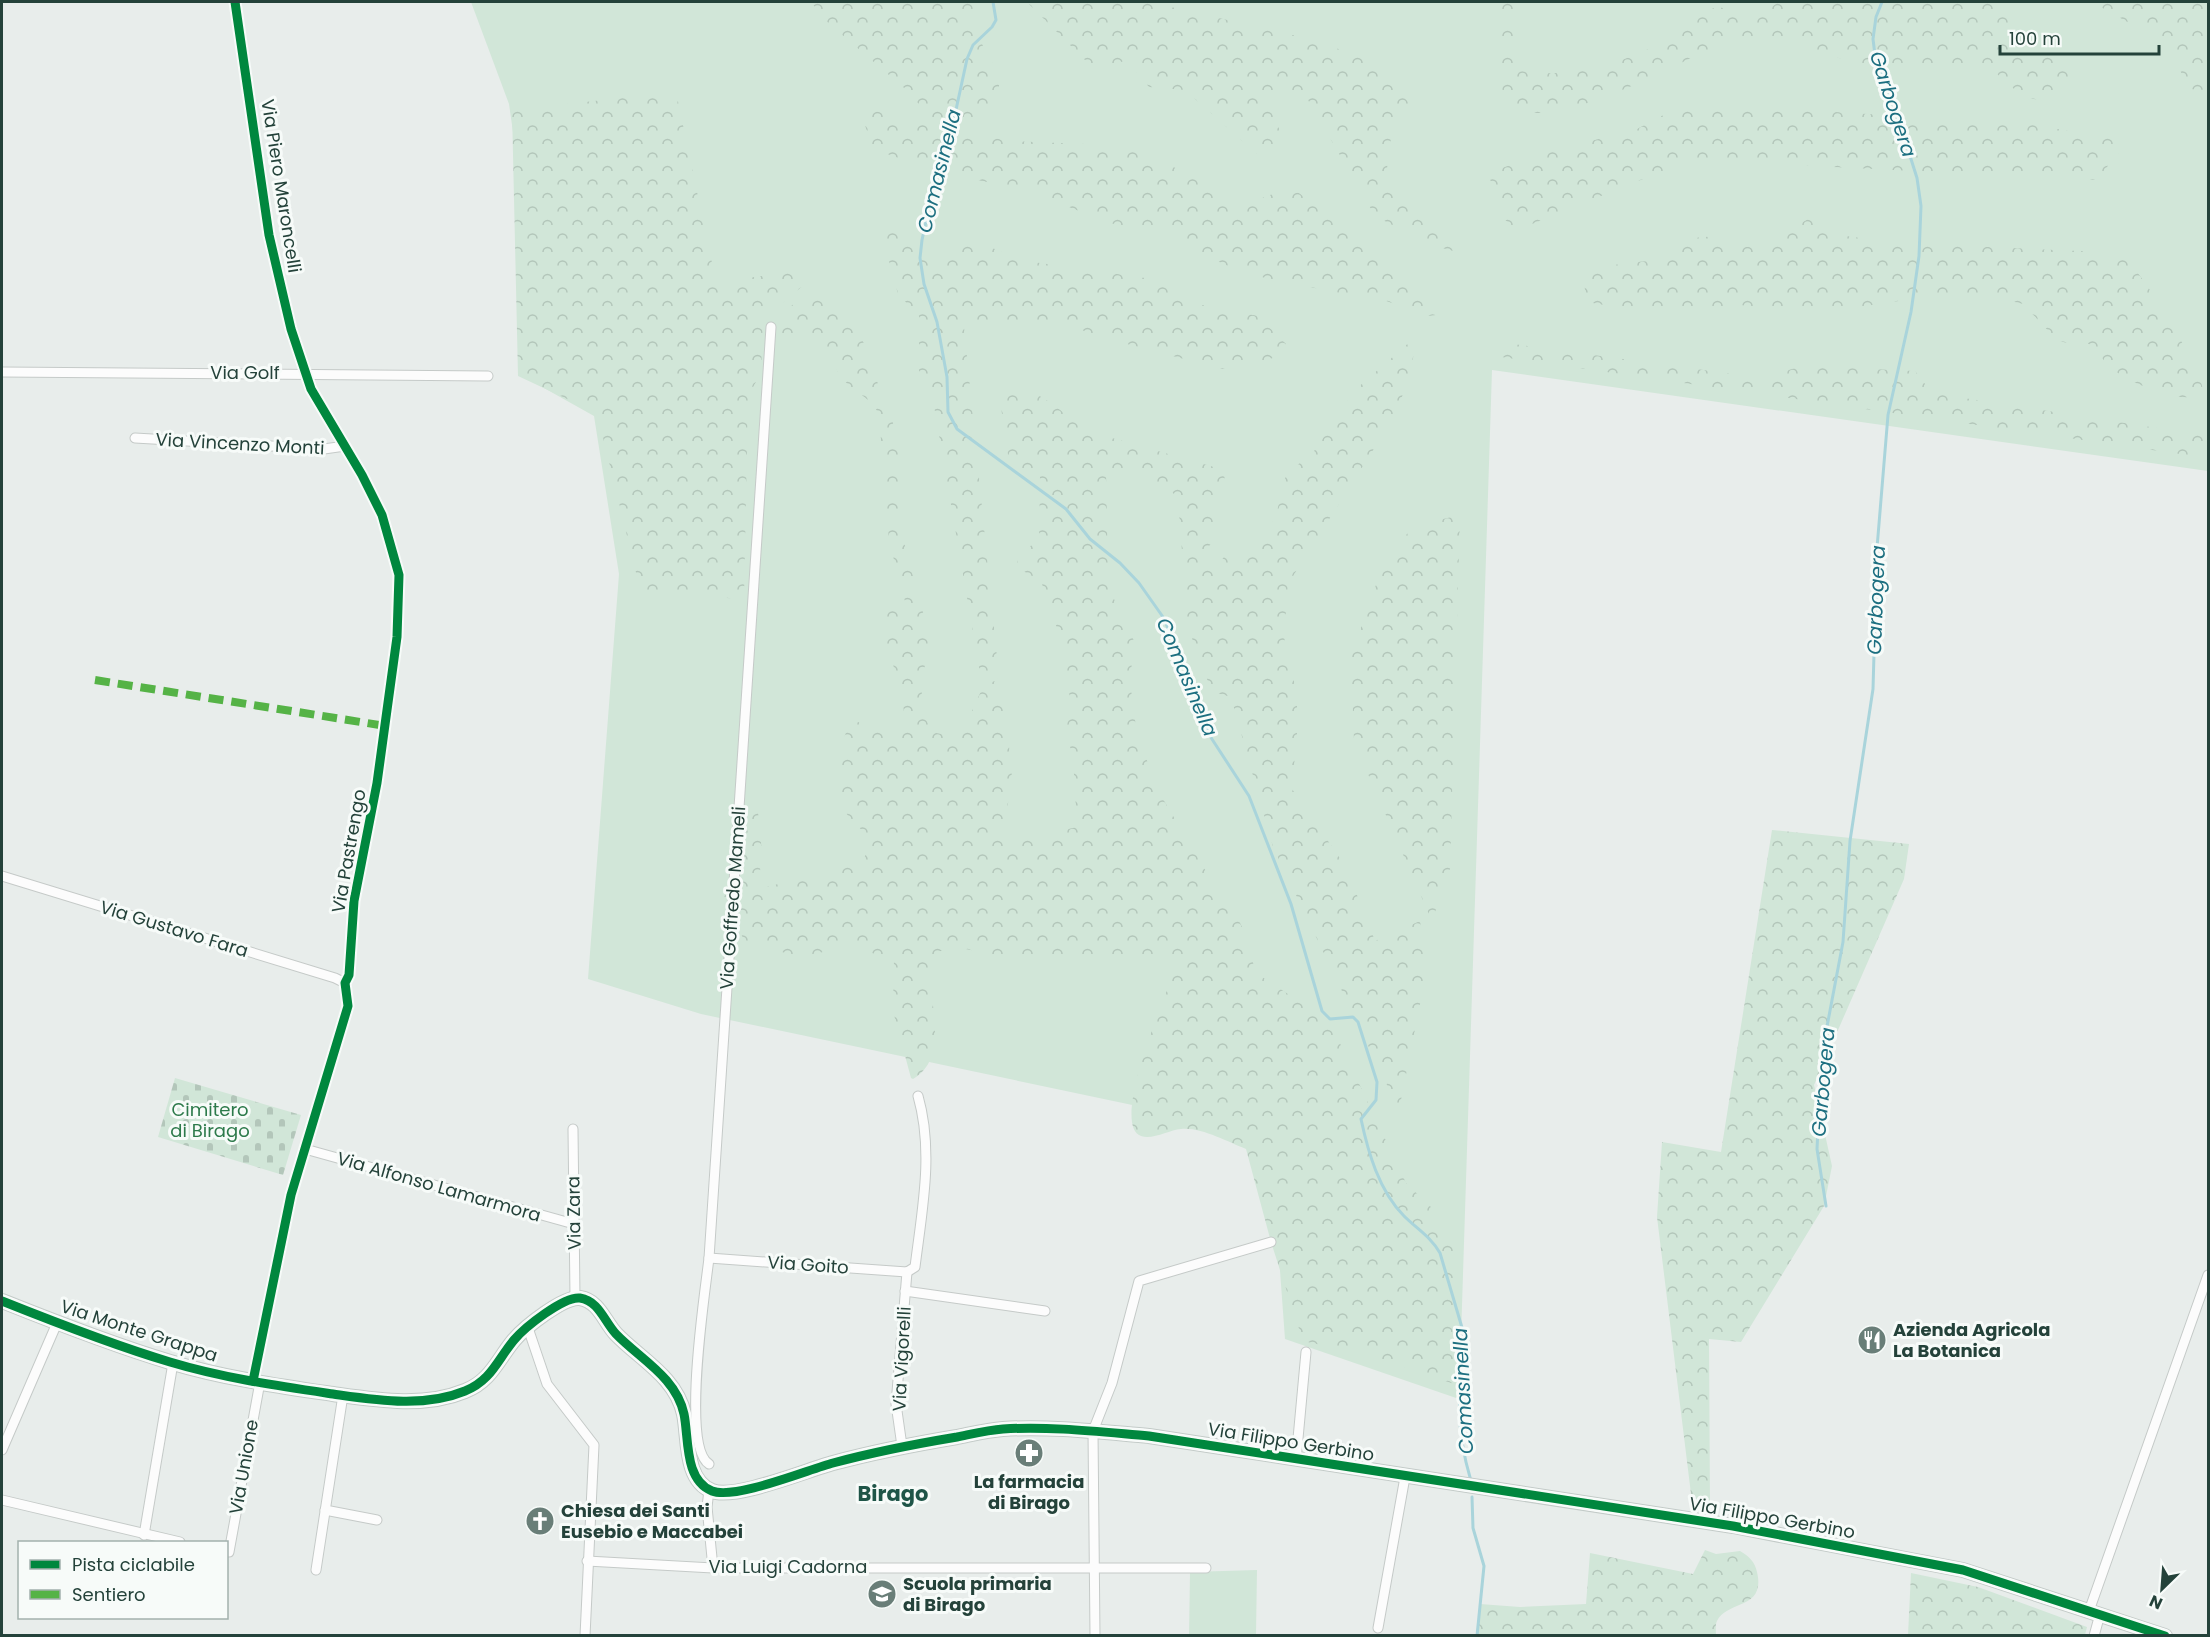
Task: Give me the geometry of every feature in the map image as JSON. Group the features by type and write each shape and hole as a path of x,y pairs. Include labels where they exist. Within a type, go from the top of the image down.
{"street":[{"name":"Via Piero Maroncelli","path":"235,2 269,235 291,329 305,373"},
{"name":"Via Goffredo Mameli","path":"709,1464 699,1454 695,1399 709,1258 771,327"},
{"name":"Via Golf","path":"2,372 488,376"},
{"name":"Via Pastrengo","path":"256,1381 291,1195 348,1006 345,983 349,975 354,901 386,726 400,592 390,536 371,493 317,400 305,373"},
{"name":"Via Vincenzo Monti","path":"135,438 324,449 345,446"},
{"name":"Via Gustavo Fara","path":"2,876 345,983"},
{"name":"Via Vigorelli","path":"902,1446 896,1404 907,1272 915,1267 926,1176 926,1123 918,1096"},
{"name":"Via Zara","path":"573,1129 575,1298"},
{"name":"Via Alfonso Lamarmora","path":"305,1149 573,1224"},
{"path":"1095,1635 1093,1431 1112,1383 1139,1281 1271,1242"},
{"name":"Via Goito","path":"709,1258 907,1272"},
{"path":"2094,1635 2094,1612 2208,1275"},
{"path":"906,1291 1046,1311"},
{"path":"585,1635 594,1445 547,1384 528,1328 560,1302 575,1298 588,1300 597,1307 619,1336 658,1370 670,1385 683,1410 695,1476 709,1490 707,1507 713,1568"},
{"name":"Via Monte Grappa","path":"2,1301 57,1323 173,1363 256,1381 343,1395 419,1401 463,1392 486,1379 515,1339 528,1328"},
{"path":"2,1450 57,1323"},
{"name":"Via Filippo Gerbino","path":"1296,1460 1306,1352"},
{"path":"144,1535 173,1363"},
{"name":"Via Unione","path":"228,1552 256,1381"},
{"path":"316,1570 343,1395"},
{"name":"Via Filippo Gerbino","path":"709,1490 726,1494 902,1446 1002,1429 1093,1431 1149,1436 1733,1526 1963,1570 2165,1635"},
{"path":"1378,1628 1405,1477"},
{"path":"2,1500 175,1541"},
{"path":"325,1510 377,1520"},
{"name":"Via Luigi Cadorna","path":"587,1561 713,1568 1094,1570 1206,1568"}],"green space":[{"path":"471,2 2208,2 2208,471 1492,370 1459,1399 1285,1339 1270,1134 701,1014 588,979 619,574 594,416 519,374 514,139 509,104"},
{"path":"811,2 973,2 972,28 990,57 999,82 999,108 965,124 928,116 910,93 826,21"},
{"path":"1027,2 1149,2 1314,40 1374,62 1415,110 1396,121 1388,150 1387,172 1428,224 1457,252 1431,245 1375,216 1304,93 1266,99 1280,131 1266,162 1185,90 1149,87 1126,60 1097,72"},
{"path":"1498,2 1517,2 1515,63 1498,64"},
{"path":"1778,2 2006,2 2013,13 2013,49 2032,55 2064,59 2071,68 2072,83 2067,90 2053,99 2034,99 2014,89 1984,65 1912,69 1884,68 1852,62 1783,40 1748,37 1729,41 1641,82 1563,110 1531,113 1509,103 1501,77 1506,71 1556,73 1609,64 1658,44 1694,16 1707,10 1726,8 1761,11"},
{"path":"2092,2 2208,2 2208,90 2188,89 2170,46"},
{"path":"676,92 716,282 794,272 811,279 763,319 761,373 748,396 744,599 641,593 597,413 518,376 512,110"},
{"path":"1753,107 2031,124 2128,142 2096,180 1690,160 1517,230 1503,218 1488,173 1541,154 1637,129 1669,112"},
{"path":"875,111 1008,141 1085,144 1136,149 1244,205 1283,190 1299,193 1439,306 1436,315 1428,316 1378,298 1344,294 1252,275 1223,264 1171,234 1109,223 1029,191 927,169 874,149 864,123"},
{"path":"1814,216 1839,235 1897,243 2086,251 2106,253 2124,259 2137,272 2160,305 2194,365 2203,391 2195,396 2184,397 2157,392 2143,386 2111,368 2089,344 2070,344 2057,340 2023,304 1978,293 1952,293 1865,306 1770,308 1730,304 1713,313 1701,303 1698,313 1678,309 1635,310 1587,302 1582,271 1625,263 1673,259 1685,240 1694,238 1717,237 1747,247 1775,237"},
{"path":"884,217 930,262 951,254 975,240 1019,260 1145,278 1202,305 1258,316 1286,344 1273,358 1222,369 1089,334 1064,319 1035,326 1005,320 964,327 999,678 981,679 933,400 919,373 919,316 898,294 887,254"},
{"path":"812,295 832,299 853,321 868,352 882,397 892,419 898,445 898,520 928,631 922,699 923,711 928,723 936,733 947,734 956,731 968,718 986,683 996,681 1004,693 1012,778 1005,822 1009,843 1077,827 1073,757 1066,733 1070,700 1061,640 1041,581 1016,567 1020,552 1039,541 1040,476 1014,476 1009,462 1000,400 1026,388 1053,404 1091,436 1105,436 1221,469 1225,481 1214,516 1216,540 1203,551 1202,559 1208,567 1217,566 1227,553 1233,551 1241,564 1275,519 1286,475 1315,450 1355,390 1420,333 1398,411 1288,584 1284,637 1297,695 1297,733 1292,789 1346,867 1375,941 1420,921 1427,969 1399,1110 1273,847 1231,697 1217,693 1202,668 1187,617 1178,499 1165,487 1145,477 1122,471 1106,472 1108,573 1114,599 1134,641 1130,682 1137,735 1160,794 1229,910 1235,913 1243,929 1256,973 1334,1024 1337,1037 1406,1183 1434,1210 1455,1252 1452,1341 1460,1386 1372,1356 1303,1341 1271,1242 1246,1149 1197,1130 1181,1129 1146,1137 1141,1136 1133,1127 1132,1110 1135,1087 1172,977 1170,966 1162,957 1010,958 956,947 937,952 932,967 931,984 935,1037 933,1053 926,1067 913,1079 893,1011 894,959 850,947 802,956 746,945 723,893 733,834 757,802 762,853 758,889 843,868 864,860 869,838 843,810 838,786 850,775 848,768 841,765 843,740 848,729 858,722 883,732 898,733 903,726 903,703 883,630 882,606 906,605 889,541 879,415 867,399 843,379 826,346 815,334 807,331 796,333 784,348 782,329 785,314 795,303"},
{"path":"1506,343 1762,378 1802,366 1915,371 1932,393 2208,436 2208,458 1487,355"},
{"path":"1460,515 1450,869 1432,921 1354,742 1351,656 1385,559 1414,526"},
{"path":"1772,830 1909,844 1904,879 1814,1085 1832,1166 1824,1206 1741,1342 1709,1339 1710,1508 1692,1502 1657,1217 1662,1142 1721,1152"},
{"name":"Cimitero di Birago","path":"175,1078 301,1115 283,1175 158,1137"},
{"path":"1705,1550 1716,1554 1740,1551 1751,1560 1757,1572 1756,1593 1751,1599 1722,1614 1716,1623 1716,1635 1476,1635 1480,1604 1520,1607 1586,1604 1590,1553 1693,1574"},
{"path":"1257,1570 1256,1635 1189,1636 1190,1572"},
{"path":"1911,1573 1978,1587 2087,1627 2085,1635 1908,1635"}],"waterway":[{"name":"Comasinella","path":"993,2 996,20 973,45 967,59 954,119 942,147 920,258 924,284 937,322 947,377 948,412 957,429 1066,509 1090,539 1120,563 1139,583 1163,617 1192,682 1208,733 1249,796 1291,904 1322,1011 1330,1019 1353,1017 1358,1022 1377,1082 1376,1100 1361,1119 1371,1158 1381,1183 1395,1206 1440,1253 1463,1331 1460,1429 1471,1481"},
{"name":"Garbogera","path":"1826,1206 1817,1149 1822,1053 1843,942 1850,841 1873,689 1877,548 1888,415 1911,312 1919,256 1921,206 1917,178 1892,99 1876,63 1873,39 1876,17 1882,2"},
{"path":"1472,1497 1473,1528 1484,1566 1477,1636"}],"marked path":[{"path":"95,680 386,726"}],"cycle path":[{"path":"235,2 269,235 291,329 311,389 362,475 382,515 399,575 397,637 377,783 354,901 349,975 345,983 348,1006 291,1195 253,1381"},
{"path":"2,1301 106,1341 190,1368 292,1388 366,1398 417,1401 449,1396 474,1387 488,1375 514,1340 527,1328 555,1307 580,1298 597,1307 616,1334 656,1370 673,1389 684,1414 692,1468 703,1486 712,1491 723,1493 754,1488 864,1455 997,1430 1058,1429 1149,1436 1733,1526 1963,1570 2165,1636"}],"place":[{"name":"Azienda Agricola La Botanica","path":"1872,1340"},
{"name":"La farmacia di Birago","path":"1029,1453"},
{"name":"Chiesa dei Santi Eusebio e Maccabei","path":"540,1521"},
{"name":"Scuola primaria di Birago","path":"882,1594"}],"district":[{"name":"Birago","path":"893,1494"}]}
